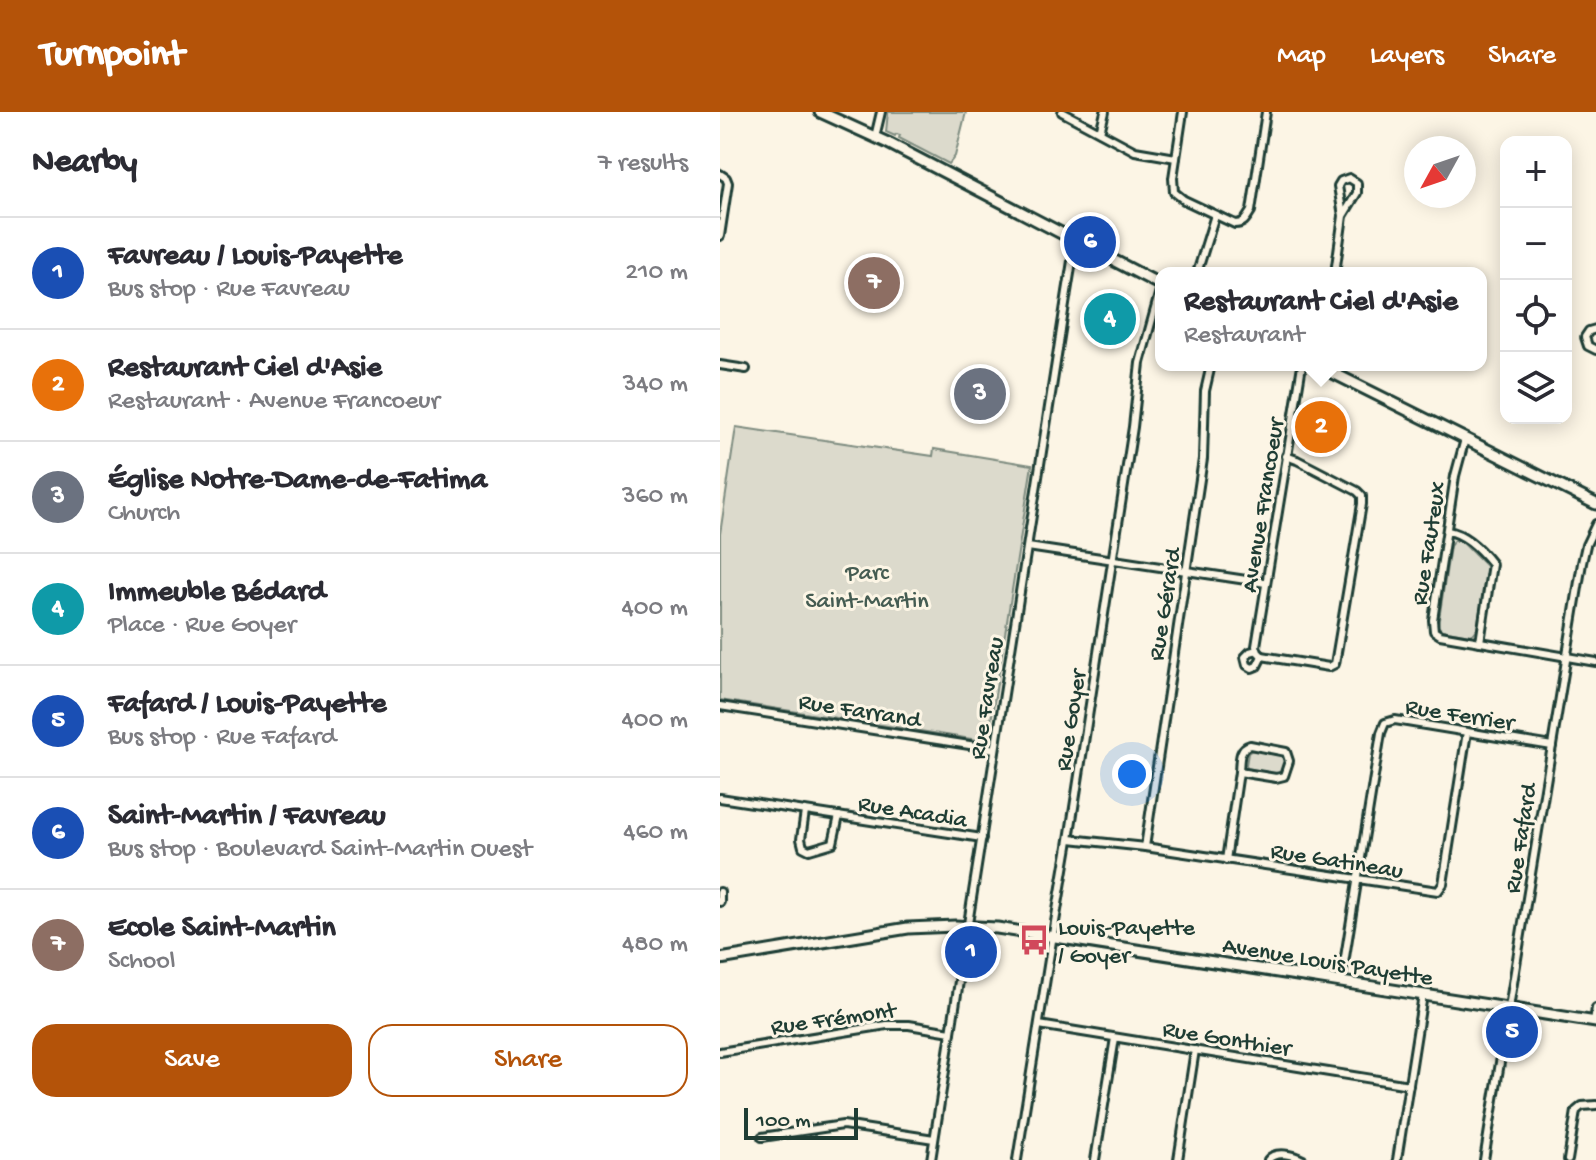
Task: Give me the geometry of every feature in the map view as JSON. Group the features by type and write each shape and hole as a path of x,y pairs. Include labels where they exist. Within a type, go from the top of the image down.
{"street":[{"path":"820,112 875,137 1155,283"},
{"path":"875,137 881,112"},
{"path":"1062,112 1135,151 1176,158"},
{"path":"1100,132 1105,112"},
{"path":"1183,112 1172,183 1174,192 1184,200 1235,224 1246,221 1251,211 1266,112"},
{"path":"720,174 728,183 720,236"},
{"path":"1336,267 1343,216 1338,186 1349,178 1356,182 1358,188 1343,216"},
{"path":"1199,267 1215,215"},
{"name":"Rue Favreau","path":"931,1160 1067,292 1078,242"},
{"name":"Rue Goyer","path":"1017,1160 1070,839 1140,363 1155,308"},
{"path":"1596,329 1589,331 1585,337 1588,346 1596,350"},
{"path":"720,365 746,369"},
{"name":"Rue Gérard","path":"1145,847 1203,459 1205,391 1210,371"},
{"name":"Avenue Francoeur","path":"1286,456 1352,487 1362,496 1335,664 1329,667 1260,653 1266,583 1286,456 1301,371"},
{"path":"1329,371 1596,504"},
{"name":"Rue Fauteux","path":"1465,439 1455,476 1432,628 1440,635 1596,662"},
{"name":"Rue Fafard","path":"1484,1160 1583,556 1596,524"},
{"path":"1448,531 1463,536 1492,564 1480,642"},
{"path":"1028,547 1266,583"},
{"name":"Rue Farrand","path":"720,706 995,749"},
{"name":"Rue Ferrier","path":"1341,982 1381,730 1385,723 1395,720 1552,746"},
{"name":"Rue Gatineau","path":"1070,839 1145,847 1430,891 1440,889 1467,732"},
{"path":"1226,860 1242,750 1247,745 1282,750 1288,755 1286,772 1281,778 1239,772"},
{"name":"Rue Acadia","path":"720,798 982,838"},
{"name":"Rue Acadia","path":"805,812 801,839 803,847 809,850 833,843 839,816"},
{"path":"720,892 720,902"},
{"name":"Avenue Louis Payette","path":"720,959 891,930 968,926 1009,929 1595,1022"},
{"path":"1397,1160 1423,995"},
{"path":"1595,1022 1596,1008"},
{"name":"Rue Frémont","path":"720,1052 887,1025 951,1032"},
{"name":"Rue Gonthier","path":"1039,1025 1409,1085"},
{"path":"1095,1160 1115,1038"},
{"path":"1178,1160 1195,1050"},
{"path":"1568,1160 1576,1111 1582,1106 1596,1105"},
{"path":"762,1137 843,1125 934,1139"},
{"path":"1268,1160 1275,1154 1303,1160"}],"green space":[{"path":"888,112 966,112 955,156 949,164 899,138 900,135 886,132"},
{"name":"Parc Saint-Martin","path":"736,427 933,456 934,449 1032,465 989,734 985,739 720,700 720,534"},
{"path":"1454,541 1461,541 1487,567 1477,629 1470,635 1442,630 1438,626 1450,546"},
{"path":"1252,750 1283,756 1281,772 1276,774 1247,768 1248,753"}],"place":[{"name":"Saint-Martin / Favreau","path":"1090,242"},
{"name":"Ecole Saint-Martin","path":"874,283"},
{"name":"Immeuble Bédard","path":"1110,319"},
{"name":"Église Notre-Dame-de-Fatima","path":"980,394"},
{"name":"Restaurant Ciel d'Asie","path":"1321,427"},
{"name":"Louis-Payette / Goyer","path":"1034,940"},
{"name":"Favreau / Louis-Payette","path":"971,952"},
{"name":"Fafard / Louis-Payette","path":"1512,1032"}]}
